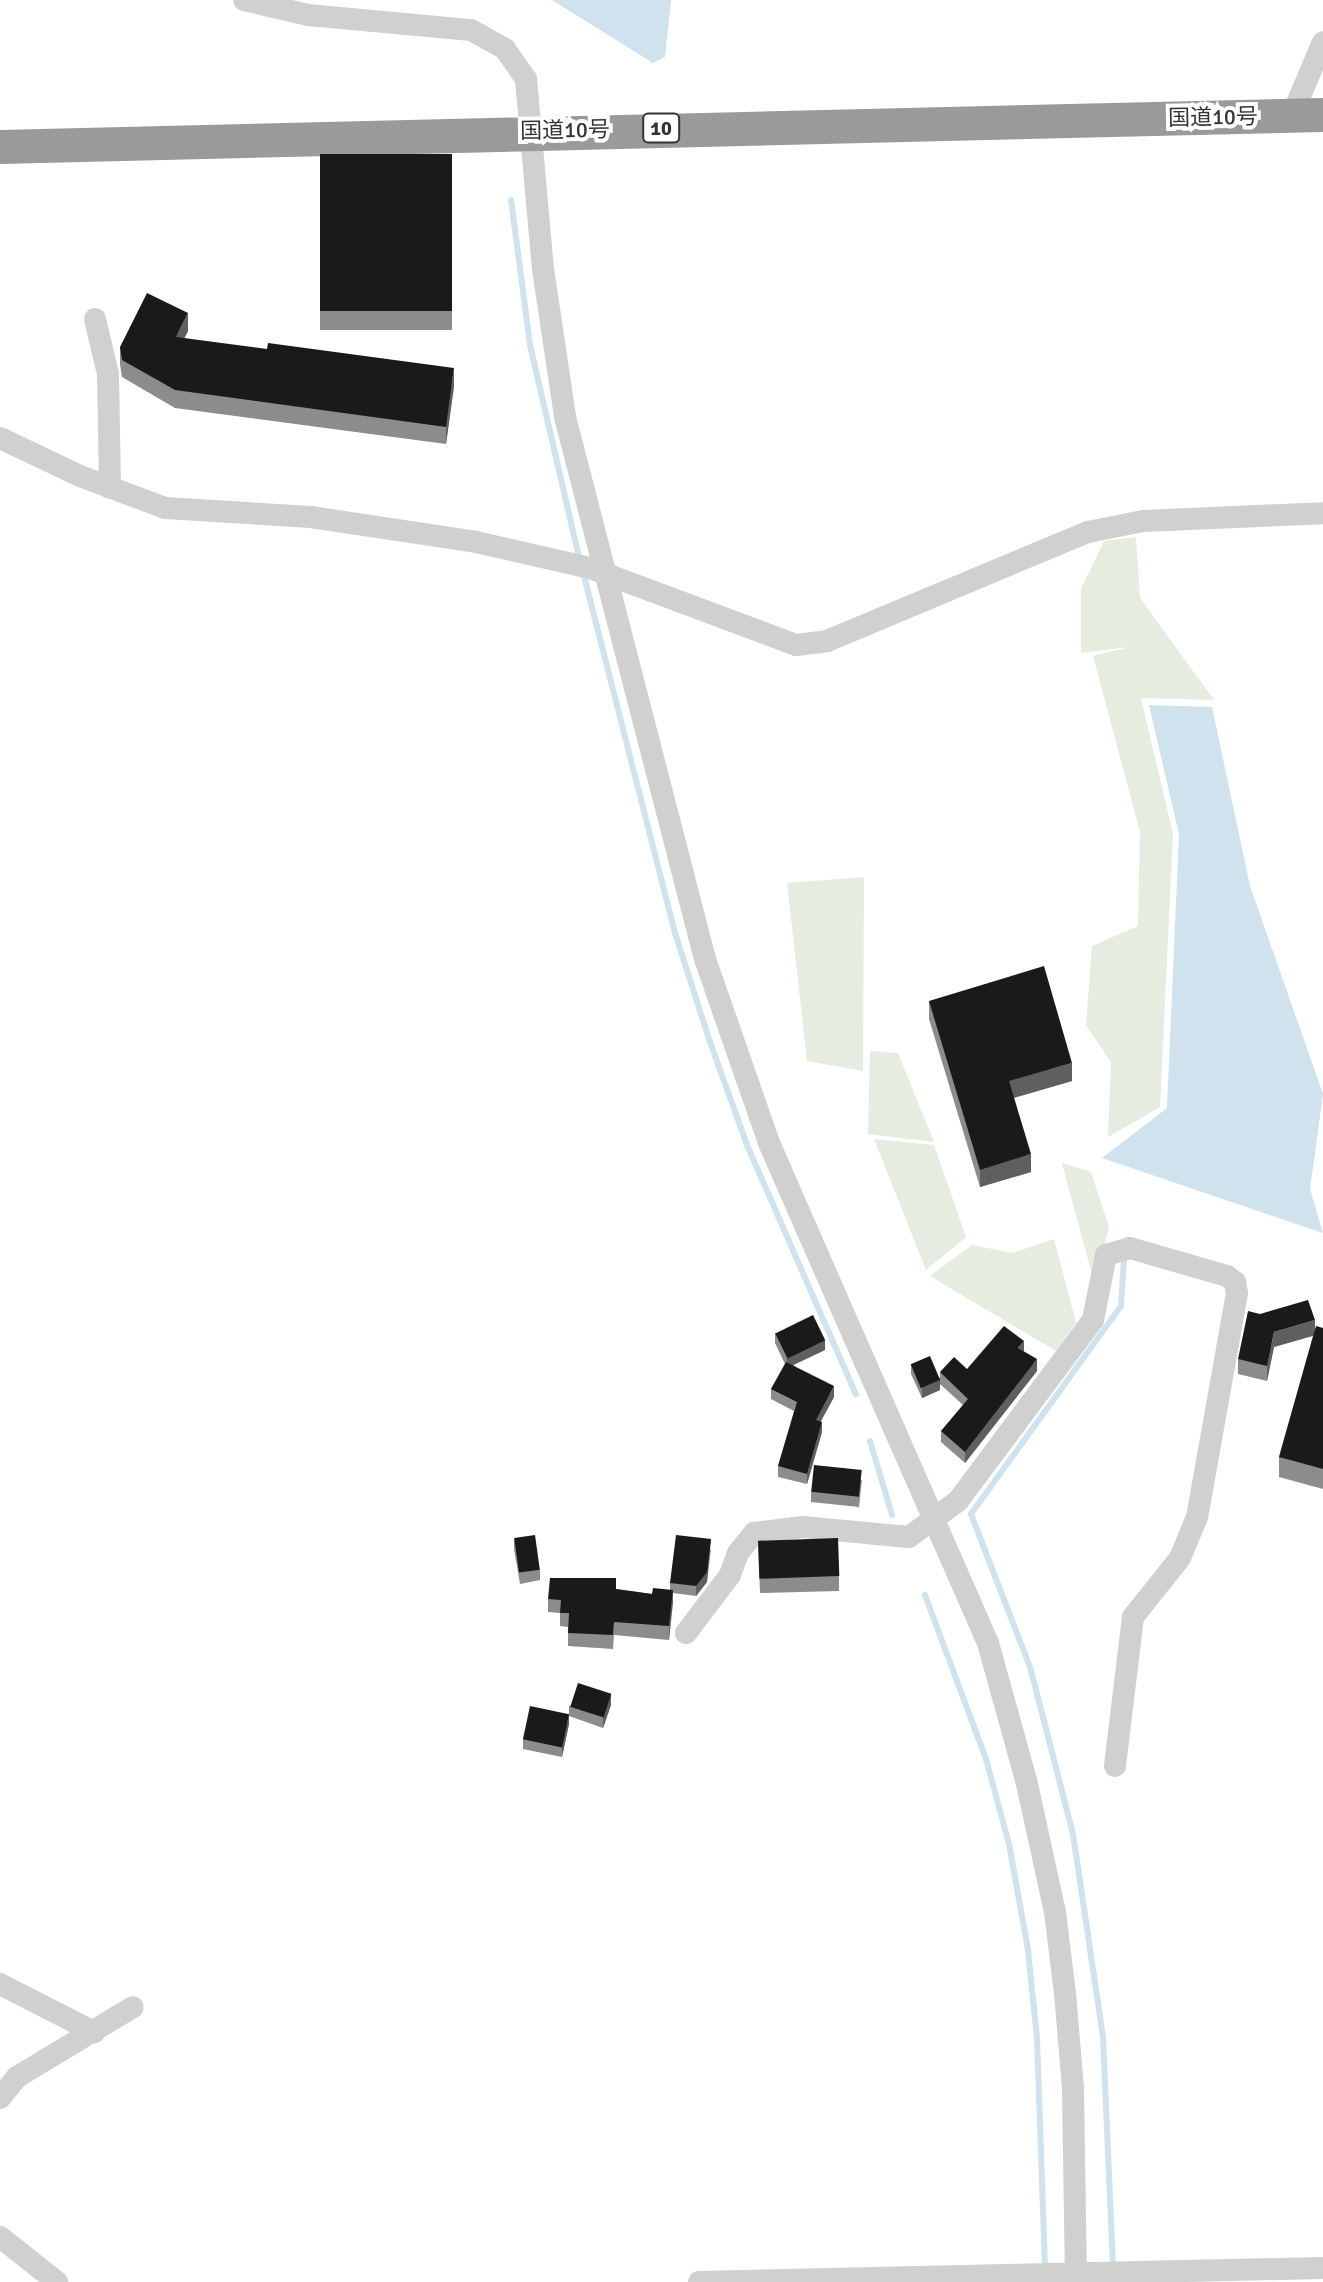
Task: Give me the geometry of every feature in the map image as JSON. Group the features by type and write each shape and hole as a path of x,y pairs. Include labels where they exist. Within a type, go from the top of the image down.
{"highway":[{"name":"国道10号","path":"0,147 534,131 1308,115"}],"street":[{"path":"244,0 310,7 484,35 521,68 530,92 554,359 590,569 720,1006 769,1143 988,1643 1050,1885 1073,2089 1061,2275"},
{"path":"1308,115 1323,42"},
{"path":"95,319 108,374 110,488"},
{"path":"0,438 110,488 192,513 311,517 424,531 590,569 796,645 827,641 1088,532 1143,521 1323,513"},
{"path":"686,1633 754,1533 803,1527 909,1537 958,1501 1093,1320 1106,1255 1130,1248 1235,1282 1197,1517 1180,1558 1133,1617 1115,1766"},
{"path":"0,1984 94,2032"},
{"path":"0,2098 17,2077 133,2007"},
{"path":"0,2237 57,2282"},
{"path":"699,2282 1323,2268"}],"shaded area":[{"path":"1136,537 1140,598 1214,700 1141,698 1173,834 1160,1107 1108,1137 1111,1062 1086,1025 1092,946 1138,926 1140,832 1093,656 1129,647 1081,653 1081,589 1104,541"},
{"path":"864,877 863,1071 807,1061 787,883"},
{"path":"870,1051 898,1053 934,1142 868,1134"},
{"path":"874,1139 934,1145 966,1237 926,1270"},
{"path":"1062,1163 1091,1172 1109,1227 1094,1282"},
{"path":"1054,1239 1076,1323 1056,1351 930,1276 972,1245 1012,1253"}],"water":[{"path":"552,0 671,0 665,57 653,63"},
{"path":"1149,705 1212,707 1250,886 1323,1094 1310,1189 1323,1233 1102,1158 1167,1108 1179,834"}],"building":[{"path":"320,154 452,154 452,311 320,311"},
{"path":"147,293 188,313 176,337 267,349 268,343 454,368 446,427 175,390 122,360 120,347"},
{"path":"1044,966 1072,1063 1009,1081 1031,1154 980,1170 929,1001"},
{"path":"1308,1300 1315,1320 1274,1332 1267,1366 1238,1359 1248,1311 1260,1314"},
{"path":"813,1315 825,1340 788,1359 775,1333"},
{"path":"1004,1326 1024,1341 1018,1348 1037,1359 965,1452 941,1431 968,1399 940,1372 954,1357 967,1369"},
{"path":"1316,1326 1323,1328 1323,1469 1279,1457"},
{"path":"930,1356 940,1380 921,1388 911,1364"},
{"path":"786,1362 834,1386 816,1420 822,1422 807,1474 778,1466 797,1402 771,1389"},
{"path":"814,1465 862,1470 859,1497 811,1492"},
{"path":"535,1535 540,1570 519,1573 514,1538"},
{"path":"676,1535 711,1539 707,1572 696,1586 670,1583"},
{"path":"838,1538 839,1576 759,1579 758,1541"},
{"path":"550,1578 616,1578 616,1589 652,1594 653,1588 673,1590 669,1626 614,1622 613,1635 568,1633 569,1613 560,1613 561,1600 548,1599"},
{"path":"578,1683 611,1694 604,1718 570,1707"},
{"path":"530,1706 569,1714 562,1748 523,1739"}],"waterway":[{"path":"511,200 530,345 580,561"},
{"path":"583,572 675,933 710,1042 747,1145 856,1394"},
{"path":"1113,2266 1103,2037 1073,1834 1030,1667 971,1514 1121,1306 1124,1258"},
{"path":"870,1441 892,1515"},
{"path":"925,1595 986,1759 1009,1844 1028,1950 1037,2038 1045,2271"}]}
